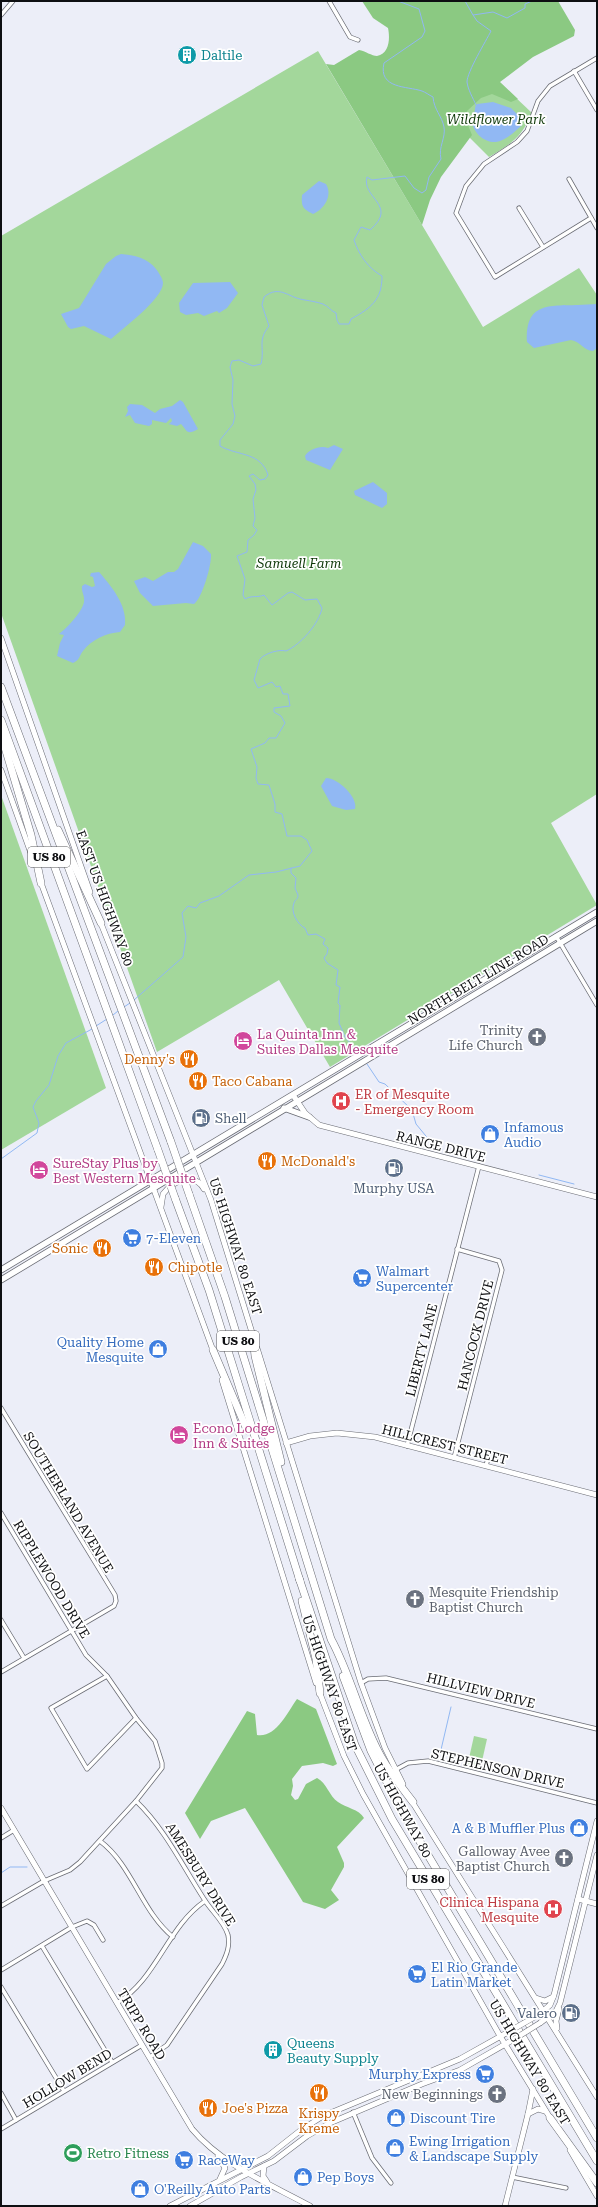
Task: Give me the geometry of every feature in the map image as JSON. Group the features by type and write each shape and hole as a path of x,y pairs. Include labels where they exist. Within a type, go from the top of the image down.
{"highway":[{"name":"US 80","path":"1,687 189,1194 222,1290 331,1640"},
{"name":"US 80","path":"1,720 209,1290 299,1578"},
{"path":"1,734 31,835 41,883"},
{"path":"18,734 28,751 62,839 101,923"},
{"path":"253,1337 255,1356 283,1472 284,1488"},
{"path":"213,1350 249,1434 258,1450"},
{"path":"299,1578 302,1603 316,1659 320,1693"},
{"name":"US HIGHWAY 80","path":"299,1578 341,1707 372,1782 392,1819 597,2161"},
{"path":"331,1640 341,1659 377,1750 397,1781 413,1802"},
{"name":"US HIGHWAY 80","path":"331,1640 357,1717 393,1796 597,2138"},
{"path":"548,2115 597,2183"}],"main road":[{"name":"EAST US HIGHWAY 80","path":"1,638 101,923 123,982 196,1162"},
{"path":"1,770 149,1181"},
{"name":"NORTH BELT LINE ROAD","path":"1,1270 597,912"},
{"name":"NORTH BELT LINE ROAD","path":"1,1280 297,1100 597,921"},
{"path":"417,1019 422,1026"},
{"name":"RANGE DRIVE","path":"293,1095 309,1117 319,1125 597,1197"},
{"path":"284,1108 309,1117"},
{"path":"246,1122 250,1129"},
{"name":"US HIGHWAY 80 EAST","path":"196,1162 211,1200 361,1682 385,1748 395,1770 413,1802 596,2094"},
{"path":"161,1212 162,1197 166,1190 188,1178 197,1180 211,1200"},
{"name":"US HIGHWAY 80 EAST","path":"149,1181 213,1350 236,1420 266,1525 320,1693 344,1756 363,1794 500,2036 597,2196"},
{"path":"26,1255 30,1262"},
{"name":"HILLCREST STREET","path":"286,1443 310,1436 343,1434 376,1437 597,1495"},
{"name":"TRIPP ROAD","path":"1,1808 192,2129 215,2152 249,2173 310,2206"},
{"path":"170,2206 268,2156 312,2122 359,2100 466,2056 544,2011 550,2005 553,1997 597,1821"},
{"path":"557,2031 556,2022 562,1995 597,1855"},
{"path":"578,1899 597,1904"},
{"path":"190,2206 249,2173 274,2161 316,2131 353,2112 460,2070 506,2045 548,2018 556,2011 562,1995 560,1986 565,1963 563,1957"},
{"path":"534,1996 541,2001 553,1997"},
{"path":"419,2076 422,2084"},
{"path":"504,2206 528,2114 532,2089"},
{"path":"359,2100 363,2108"},
{"path":"350,2104 353,2112"},
{"path":"528,2114 538,2109 548,2115"},
{"path":"215,2152 225,2168 223,2176 217,2182"},
{"path":"264,2166 263,2176 268,2183"}],"street":[{"path":"1,15 12,1"},
{"path":"328,1 350,37 358,40"},
{"path":"591,218 495,277 456,213 466,186 484,164 517,142 527,131 538,101 550,86 574,70 597,58"},
{"path":"574,70 597,110"},
{"path":"569,179 597,228"},
{"path":"519,208 543,247"},
{"path":"556,936 561,942 597,1005"},
{"name":"LIBERTY LANE","path":"407,1446 479,1166"},
{"name":"HANCOCK DRIVE","path":"454,1458 502,1270 499,1261 457,1250"},
{"name":"SOUTHERLAND AVENUE","path":"1,1408 115,1595 116,1601 114,1606 72,1631"},
{"path":"486,1466 488,1458"},
{"name":"RIPPLEWOOD DRIVE","path":"1,1512 86,1655 107,1676 136,1718 155,1742 162,1763 155,1778 136,1801"},
{"path":"1,1620 24,1658"},
{"path":"1,1672 72,1631"},
{"path":"107,1676 51,1708 87,1769 136,1718"},
{"name":"HILLVIEW DRIVE","path":"361,1682 368,1679 386,1678 597,1729"},
{"name":"STEPHENSON DRIVE","path":"395,1770 408,1763 428,1760 597,1803"},
{"path":"1,1906 44,1881 70,1870 100,1841 136,1801"},
{"name":"AMESBURY DRIVE","path":"136,1801 160,1828 205,1901 224,1926 228,1935 229,1950 222,1964 167,2045 150,2057"},
{"path":"1,1838 14,1830"},
{"path":"100,1841 119,1858 156,1921 173,1937"},
{"path":"117,2003 136,1989 189,1914 205,1901"},
{"path":"1,1970 72,1927 90,1921 103,1940"},
{"path":"42,1946 112,2062"},
{"path":"1,1987 64,2092"},
{"name":"HOLLOW BEND","path":"1,2129 142,2045"},
{"path":"1,2093 16,2120"},
{"path":"353,2112 372,2158 391,2183"},
{"path":"512,2176 566,2188"}],"green space":[{"path":"362,1 558,1 575,30 574,36 533,57 500,82 518,99 511,102 492,94 481,98 467,111 467,123 472,135 441,177 430,200 422,225 326,64 334,65 359,50 377,56 381,55 387,49 389,40 388,28 373,18"},
{"name":"Samuell Farm","path":"318,51 483,327 579,268 597,295 597,794 551,823 597,905 330,1067 279,980 157,1052 1,613 1,236"},
{"name":"Wildflower Park","path":"495,78 532,113 520,134 510,144 489,157 453,121"},
{"path":"1,795 106,1088 1,1150"},
{"path":"297,1699 316,1709 337,1764 333,1766 323,1763 302,1766 292,1779 293,1786 291,1795 295,1800 298,1799 306,1784 317,1778 323,1783 335,1799 341,1804 356,1811 364,1818 337,1847 344,1863 344,1867 331,1890 339,1900 325,1909 303,1902 245,1808 211,1821 200,1839 185,1813 247,1711 255,1714 257,1735 264,1735 275,1729"},
{"path":"474,1736 487,1739 480,1770 467,1767"}],"water":[{"path":"493,102 511,108 517,114 522,125 507,138 496,142 490,142 485,140 477,133 472,123 472,118 477,104"},
{"path":"319,181 326,184 328,189 328,197 321,209 313,214 303,207 302,195"},
{"path":"121,254 140,258 153,265 162,278 163,283 161,290 156,297 141,313 111,339 84,326 71,329 68,327 61,314 79,308 106,264"},
{"path":"230,282 238,293 227,308 219,313 217,311 204,316 198,313 186,315 180,312 179,303 193,283"},
{"path":"597,304 597,348 593,351 587,350 571,340 534,348 527,342 527,329 530,319 541,309 558,306"},
{"path":"180,400 183,402 198,429 189,432 181,424 177,426 169,424 172,421 171,418 166,423 152,420 152,424 149,426 135,423 130,415 125,417 128,411 127,407 130,404 142,405 155,413 160,409 172,406"},
{"path":"334,445 343,449 330,470 306,460 305,456 312,450 319,447 328,448"},
{"path":"373,482 387,493 387,504 382,508 355,495 354,491"},
{"path":"193,542 203,546 211,554 206,581 197,601 194,604 186,603 153,606 140,593 134,581 145,577 153,581 168,572 174,572 178,569"},
{"path":"99,572 109,584 121,603 124,610 125,625 120,632 95,640 86,647 78,659 73,663 57,656 60,643 64,635 59,634 74,620 83,606 84,600 82,586 85,584 92,587 95,586 93,577 90,576 91,573"},
{"path":"326,778 336,781 346,789 353,799 355,809 346,810 332,806 321,786"}],"waterway":[{"path":"134,1000 183,957 186,937 182,913 188,906 196,908 200,903 219,896 249,875 276,872 300,866 312,851 307,840 301,836 287,836 282,814 275,812 275,804 269,785 258,784 256,778 257,767 251,749 265,743 269,738 276,738 285,723 281,716 274,712 274,708 290,706 288,694 283,694 280,686 276,687 272,682 258,688 254,680 260,659 273,652 286,651 297,644 313,627 322,608 317,599 305,600 292,592 288,593 272,605 264,595 245,599 243,595 245,579 237,556 247,552 248,540 257,530 253,526 255,518 253,499 256,490 255,484 249,476 253,474 260,480 265,479 268,475 260,462 254,458 220,446 220,440 233,424 235,416 232,404 233,380 230,367 232,361 239,360 253,366 261,364 262,340 265,331 269,326 262,305 264,297 270,293 280,292 299,299 323,304 336,313 339,324 349,324 351,319 370,307 374,302 380,291 382,276 372,269 365,261 354,240 361,227 370,230 378,221 381,214 377,202 369,191 367,177 372,180 405,176 414,188 422,193 426,190 429,177 441,159 440,150 444,135 444,127 435,106 433,97 422,91 402,87 389,82 385,78 383,71 384,63 422,37 425,31 419,9 398,1"},
{"path":"465,1 473,15 493,12 507,18 525,8 525,4 532,1"},
{"path":"473,15 477,21 491,31 473,64 468,77 468,88 476,105"},
{"path":"291,868 291,873 296,878 295,888 298,895 298,898 294,902 294,914 297,921 305,928 308,935 316,934 325,939 323,944 328,948 327,954 324,958 327,963 338,970 336,985 340,987 338,1003 340,1005 339,1023 345,1037 356,1050"},
{"path":"124,1007 130,1003"},
{"path":"113,1015 118,1011"},
{"path":"96,1026 107,1019"},
{"path":"1,1159 37,1133 39,1123 33,1107 49,1085 58,1056 66,1043 92,1029"},
{"path":"367,1064 379,1082 385,1084 412,1110 416,1124 435,1147 442,1149"},
{"path":"539,1175 574,1184"},
{"path":"440,1754 451,1707"},
{"path":"1,1873 10,1867 27,1867"}],"place":[{"name":"Daltile","path":"187,55"},
{"name":"Trinity Life Church","path":"537,1037"},
{"name":"La Quinta Inn & Suites Dallas Mesquite","path":"243,1041"},
{"name":"Denny's","path":"189,1059"},
{"name":"Taco Cabana","path":"198,1081"},
{"name":"ER of Mesquite - Emergency Room","path":"341,1101"},
{"name":"Shell","path":"201,1118"},
{"name":"Infamous Audio","path":"490,1134"},
{"name":"McDonald's","path":"267,1161"},
{"name":"Murphy USA","path":"394,1168"},
{"name":"SureStay Plus by Best Western Mesquite","path":"39,1170"},
{"name":"7-Eleven","path":"132,1238"},
{"name":"Sonic","path":"102,1248"},
{"name":"Chipotle","path":"154,1267"},
{"name":"Walmart Supercenter","path":"362,1278"},
{"name":"Quality Home Mesquite","path":"158,1349"},
{"name":"Econo Lodge Inn & Suites","path":"179,1435"},
{"name":"Mesquite Friendship Baptist Church","path":"415,1599"},
{"name":"A & B Muffler Plus","path":"579,1828"},
{"name":"Galloway Avee Baptist Church","path":"564,1858"},
{"name":"Clinica Hispana Mesquite","path":"553,1909"},
{"name":"El Rio Grande Latin Market","path":"417,1974"},
{"name":"Valero","path":"571,2013"},
{"name":"Queens Beauty Supply","path":"273,2050"},
{"name":"Murphy Express","path":"485,2074"},
{"name":"Krispy Kreme","path":"319,2093"},
{"name":"New Beginnings","path":"497,2094"},
{"name":"Joe's Pizza","path":"208,2108"},
{"name":"Discount Tire","path":"396,2118"},
{"name":"Ewing Irrigation & Landscape Supply","path":"395,2148"},
{"name":"Retro Fitness","path":"73,2153"},
{"name":"RaceWay","path":"184,2160"},
{"name":"Pep Boys","path":"303,2177"},
{"name":"O'Reilly Auto Parts","path":"140,2189"}]}
